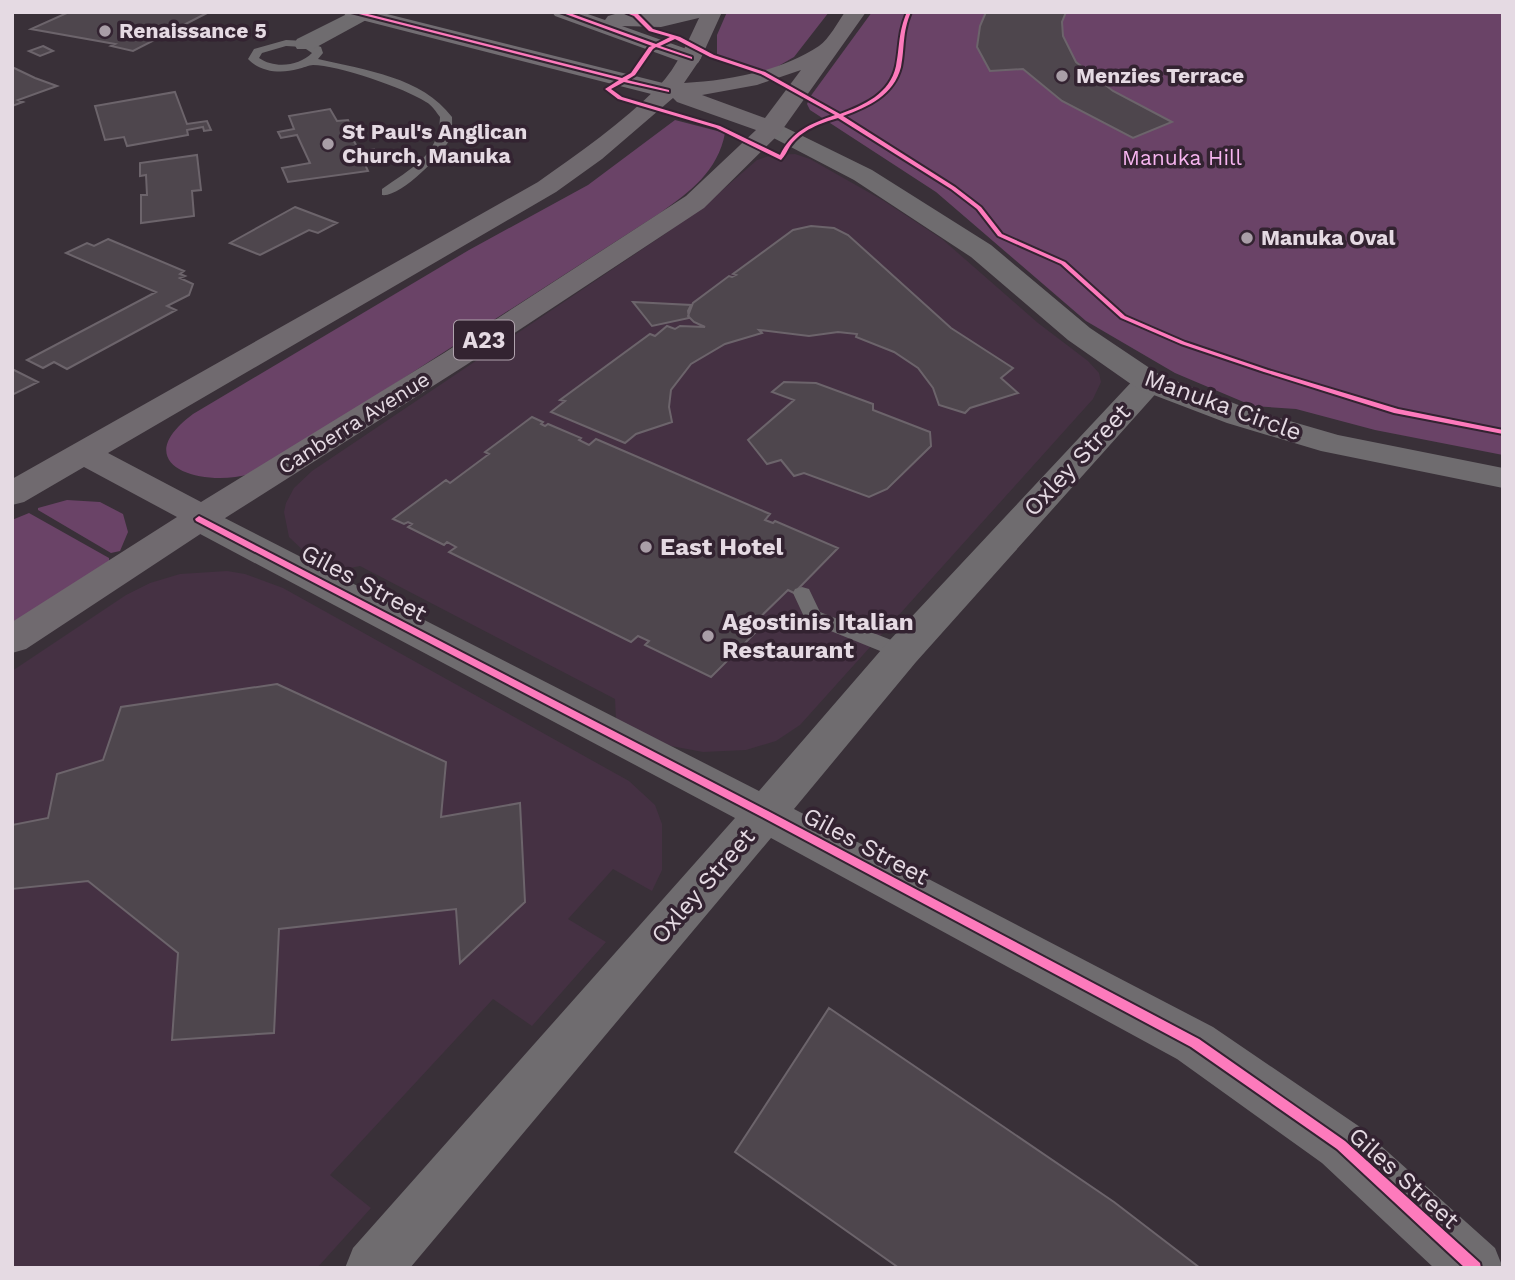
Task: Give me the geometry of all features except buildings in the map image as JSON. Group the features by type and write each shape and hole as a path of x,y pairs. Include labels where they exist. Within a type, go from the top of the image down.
{"highway":[{"path":"12,494 537,193 593,154 667,91 690,58 712,12"},
{"name":"Canberra Avenue","path":"12,640 455,359 671,219 715,187 772,128 856,12"},
{"path":"667,91 745,83 784,72 829,50"},
{"name":"Manuka Circle","path":"690,58 745,83 786,106"},
{"path":"667,91 772,128"},
{"path":"82,453 186,507 199,519"}],"main road":[{"path":"571,15 651,21 700,12"},
{"path":"364,13 667,91"},
{"path":"571,15 690,58"}],"street":[{"path":"308,52 364,13"},
{"name":"Manuka Circle","path":"786,106 933,197 957,216 981,251"},
{"name":"Manuka Circle","path":"772,128 863,175 981,251 1079,334 1149,382 1238,416 1333,444 1503,478"},
{"name":"Oxley Street","path":"373,1268 902,652 1149,382"},
{"name":"Giles Street","path":"199,519 765,814 1195,1043 1341,1145 1475,1268"}],"lane":[{"path":"308,52 408,85 434,101 442,113 448,124 444,143 425,167 387,192"},
{"path":"802,593 813,616 902,652"}],"shaded area":[{"path":"795,154 810,159 884,201 942,239 1038,323 1088,361 1099,373 1101,382 1093,399 800,725 776,741 746,750 703,752 671,746 616,720 615,699 360,566 336,571 311,558 289,537 284,512 286,503 294,488 312,471 665,234 712,199 757,160 772,155"},
{"path":"227,571 245,574 283,588 629,781 655,805 662,824 662,870 652,891 613,869 568,919 606,942 532,1026 493,999 330,1175 371,1208 317,1268 12,1268 12,671 126,595 150,583 180,574"}],"green space":[{"path":"727,12 829,12 794,57 768,72 717,55 717,35"},
{"name":"Manuka Oval","path":"872,12 1503,12 1503,455 1375,430 1296,409 1253,406 1175,373 1086,321 936,192 810,110 807,104 810,97"},
{"path":"675,120 725,133 716,159 701,179 660,213 250,474 211,478 178,468 168,459 167,446 174,432 193,414 469,250 588,185"},
{"path":"67,500 100,502 123,514 128,532 120,551 111,553 38,510"},
{"path":"29,513 109,558 109,561 12,624 12,520"}],"cycle path":[{"path":"353,12 667,91"},
{"path":"562,12 690,58"},
{"path":"626,12 636,15 651,30 678,38 712,56 763,73 838,115 953,188 979,208 1000,235 1063,263 1123,317 1183,343 1397,411 1503,432"},
{"path":"675,37 651,48 633,74 608,89 620,98 718,127 781,158 788,144 798,134 811,126 868,104 890,86 896,76 901,36 909,12"},
{"path":"199,519 765,814 1195,1043 1341,1145 1475,1268"}],"place":[{"name":"Renaissance 5","path":"105,31"},
{"name":"Menzies Terrace","path":"1062,76"},
{"name":"St Paul's Anglican Church, Manuka","path":"328,144"},
{"name":"Manuka Oval","path":"1247,238"},
{"name":"East Hotel","path":"646,547"},
{"name":"Agostinis Italian Restaurant","path":"708,636"}],"park label":[{"name":"Manuka Hill","path":"1182,158"}]}
